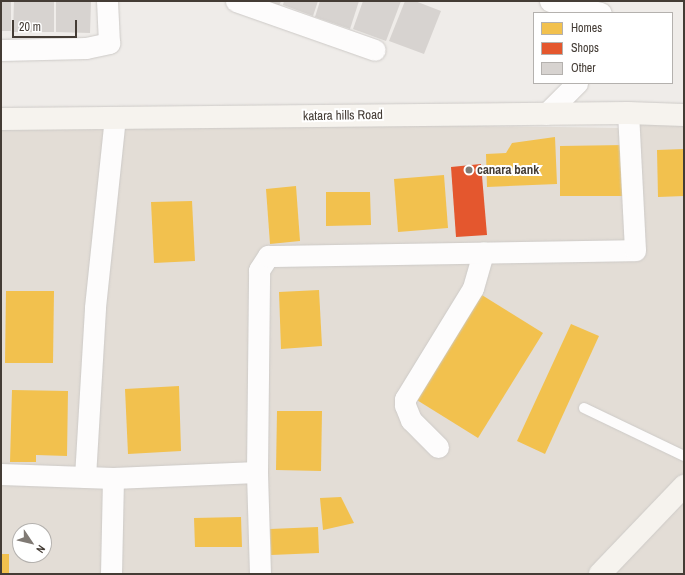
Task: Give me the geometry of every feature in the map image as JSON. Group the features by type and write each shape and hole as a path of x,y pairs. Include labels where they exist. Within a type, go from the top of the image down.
{"main road":[{"name":"katara hills Road","path":"1,119 628,113 684,115"},
{"path":"600,574 684,486"}],"street":[{"path":"1,50 86,48 108,43 107,1"},
{"path":"236,1 375,50"},
{"path":"550,1 597,12"},
{"path":"546,114 576,84"},
{"path":"260,574 257,472 259,270 268,256 635,250 628,113"},
{"path":"85,477 95,307 115,118"},
{"path":"438,447 411,420 404,405 405,399 473,288 483,252"},
{"path":"1,474 113,478 257,472"},
{"path":"111,574 113,478"}],"lane":[{"path":"584,408 684,456"}],"shaded area":[{"path":"684,115 684,574 1,574 1,119 621,128"}],"building: Homes":[{"path":"555,137 557,184 487,187 486,154 506,153 512,143"},
{"path":"624,145 624,196 560,196 560,146"},
{"path":"684,149 684,196 658,197 657,150"},
{"path":"444,175 448,228 398,232 394,179"},
{"path":"296,186 300,241 270,244 266,189"},
{"path":"326,192 370,192 371,225 326,226"},
{"path":"192,201 195,261 154,263 151,202"},
{"path":"319,290 322,346 281,349 279,292"},
{"path":"6,291 54,291 53,363 5,363"},
{"path":"477,292 543,333 478,438 412,397"},
{"path":"571,324 599,336 545,454 517,441"},
{"path":"179,386 181,451 128,454 125,389"},
{"path":"12,390 68,391 67,456 36,455 36,462 10,462"},
{"path":"277,411 322,411 321,471 276,470"},
{"path":"341,497 354,523 323,530 320,498"},
{"path":"241,517 242,547 195,547 194,518"},
{"path":"318,527 319,553 271,555 270,529"},
{"path":"1,554 9,554 9,574 1,574"}],"building: Shops":[{"path":"481,164 487,235 456,237 451,167"}],"building: Other":[{"path":"1,1 11,1 11,31 1,31"},
{"path":"14,1 54,1 54,32 13,32"},
{"path":"56,1 91,1 90,33 56,32"},
{"path":"266,1 281,1 279,6"},
{"path":"284,1 318,1 313,16 283,5"},
{"path":"320,1 359,1 350,29 315,17"},
{"path":"363,1 401,1 386,41 353,29"},
{"path":"405,1 415,1 441,11 424,54 389,41"}],"place":[{"name":"canara bank","path":"469,170"}]}
